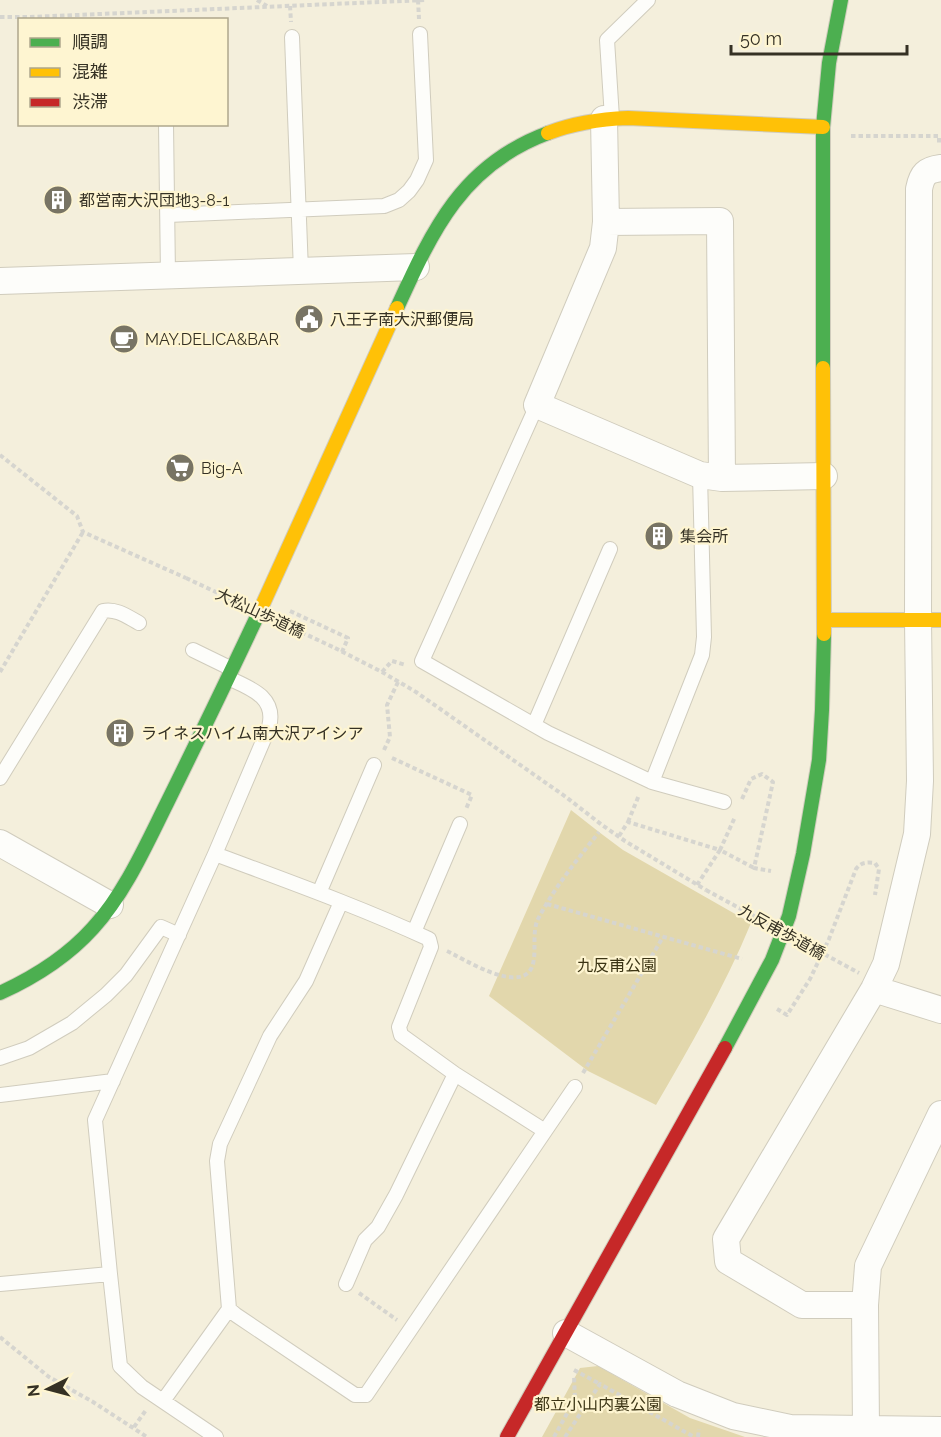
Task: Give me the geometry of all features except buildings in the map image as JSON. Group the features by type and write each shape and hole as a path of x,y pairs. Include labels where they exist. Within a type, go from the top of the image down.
{"street":[{"path":"507,1437 742,1017 772,960 789,916 803,854 819,760 822,710 824,620 823,127 832,34 841,0"},
{"path":"0,993 63,956 95,926 130,872 230,674 416,267 436,229 461,193 479,174 504,154 531,139 561,128 608,118 823,127"},
{"path":"608,118 606,222 603,248 537,405 711,477 824,476"},
{"path":"865,1305 802,1305 728,1261 726,1239 865,976 886,964 917,834 929,620 920,189 921,178 928,171 940,168"},
{"path":"606,222 720,221 711,477"},
{"path":"0,282 416,267"},
{"path":"824,620 929,620"},
{"path":"0,843 110,905"},
{"path":"865,976 941,1010"},
{"path":"866,1430 865,1305 868,1266 941,1114"},
{"path":"566,1333 677,1394 733,1416 790,1428 941,1430"}],"lane":[{"path":"608,118 607,40 648,0"},
{"path":"168,215 384,206 399,200 417,180 426,160 420,34"},
{"path":"292,37 301,271"},
{"path":"166,126 168,276"},
{"path":"537,405 422,661 548,733 648,781 724,802"},
{"path":"648,781 702,655 711,477"},
{"path":"534,725 610,549"},
{"path":"0,777 103,611 116,611 139,623"},
{"path":"193,650 265,699 270,709 270,722 215,854 95,1120 120,1366 142,1387 216,1437"},
{"path":"319,893 374,765"},
{"path":"414,932 460,824"},
{"path":"215,854 319,893 429,939 431,947 399,1027 401,1035 455,1074 544,1131"},
{"path":"163,1401 229,1308 217,1161 220,1144 270,1036 306,981 341,902"},
{"path":"0,1058 29,1048 72,1023 126,975 161,927 179,935"},
{"path":"346,1284 366,1240 378,1227 396,1195 455,1074"},
{"path":"0,1095 113,1081"},
{"path":"229,1308 355,1395 366,1395 575,1087"},
{"path":"0,1284 110,1274"}],"path":[{"path":"257,0 269,7"},
{"path":"0,17 426,0"},
{"path":"165,11 165,18"},
{"path":"850,136 939,135 940,168"},
{"path":"0,456 77,516 83,532 0,672"},
{"name":"大松山歩道橋","path":"83,532 186,578 382,672 416,693 619,836"},
{"path":"282,606 348,638 342,652"},
{"path":"382,672 392,661 414,668 422,661"},
{"path":"398,682 387,705 390,737 382,754 472,795 460,824"},
{"path":"742,799 751,779 762,774 772,782 754,868"},
{"path":"619,836 648,781"},
{"path":"697,885 720,850 738,809"},
{"path":"628,822 720,850 754,868 771,871"},
{"path":"430,943 498,976 512,979 521,976 531,969 537,922 568,871 599,832"},
{"name":"九反甫歩道橋","path":"619,836 697,885 865,976"},
{"path":"777,1009 787,1015 810,979 829,939 856,869 860,864 867,862 875,863 879,869 874,903"},
{"path":"547,904 743,959"},
{"path":"585,1069 663,937"},
{"path":"346,1284 410,1329"},
{"path":"0,1337 49,1377 147,1437"},
{"path":"554,1437 574,1399 573,1370 694,1437"},
{"path":"565,1437 600,1384"}],"green space":[{"name":"九反甫公園","path":"571,810 623,850 751,923 695,1038 656,1105 588,1071 489,996"},
{"name":"都立小山内裏公園","path":"598,1366 690,1418 745,1437 542,1437 580,1368"}],"traffic: fast":[{"path":"823,368 823,127 829,63 841,0"},
{"path":"397,308 438,226 472,182 493,163 518,146 548,133"},
{"path":"0,993 38,973 61,957 93,928 115,900 151,835 262,606"},
{"path":"725,1048 772,960 789,916 803,854 819,760 824,634"}],"traffic: slow":[{"path":"548,133 587,122 628,118 823,127"},
{"path":"262,606 397,308"},
{"path":"823,368 824,634"},
{"path":"824,620 941,620"}],"traffic: jam":[{"path":"507,1437 725,1048"}],"place":[{"name":"都営南大沢団地3-8-1","path":"58,200"},
{"name":"八王子南大沢郵便局","path":"309,319"},
{"name":"MAY.DELICA&BAR","path":"124,339"},
{"name":"Big-A","path":"180,468"},
{"name":"集会所","path":"659,536"},
{"name":"ライネスハイム南大沢アイシア","path":"120,733"}]}
